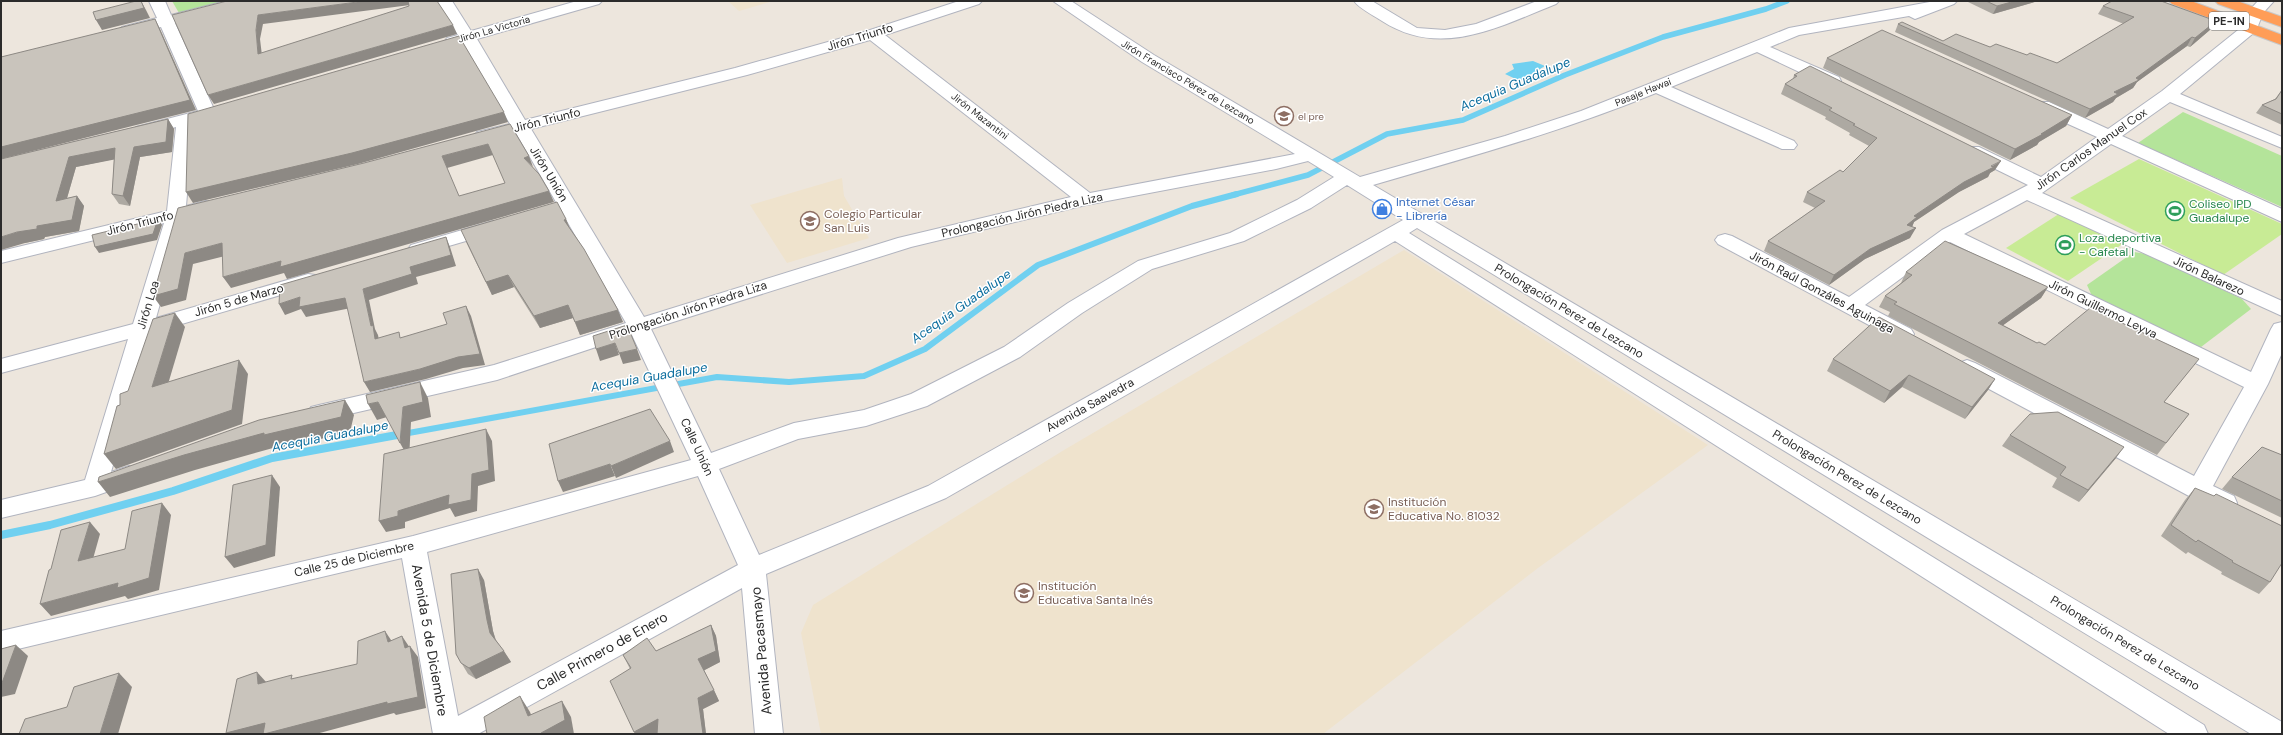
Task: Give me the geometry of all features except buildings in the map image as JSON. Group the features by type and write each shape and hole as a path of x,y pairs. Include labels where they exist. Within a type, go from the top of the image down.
{"highway":[{"name":"PE-1N","path":"2177,1 2257,14 2282,40"},
{"name":"PE-1N","path":"2224,1 2282,22"}],"street":[{"path":"157,1 208,114"},
{"path":"113,33 244,1"},
{"name":"Jirón Unión","path":"444,1 467,36 639,327"},
{"name":"Jirón La Victoria","path":"436,46 594,1"},
{"name":"Jirón Triunfo","path":"468,140 741,72 873,34 974,1"},
{"name":"Jirón Francisco Pérez de Lezcano","path":"1060,1 1111,36 1334,168 1417,220"},
{"path":"1362,1 1403,27 1427,35 1443,37 1459,34 1551,1"},
{"path":"1880,33 1928,8 1949,1"},
{"name":"Pasaje Hawai","path":"1334,168 1511,140 1587,115 1795,31 1928,8"},
{"name":"Jirón Carlos Manuel Cox","path":"1850,306 1949,234 2035,189 2111,137 2168,96 2257,14"},
{"name":"Jirón Mazantini","path":"873,34 1086,199"},
{"path":"1756,46 1807,68 1850,89"},
{"path":"1807,68 1827,58"},
{"path":"1657,87 1788,145"},
{"path":"2168,96 2282,143"},
{"path":"2031,101 2282,216"},
{"path":"124,135 231,107"},
{"name":"Jirón Loa","path":"95,487 176,214 185,120"},
{"name":"Jirón Balarezo","path":"1956,142 2035,189 2282,309"},
{"name":"Prolongación Jirón Piedra Liza","path":"296,419 497,372 786,278 905,242 1086,199 1276,164 1334,168"},
{"name":"Calle 25 de Diciembre","path":"1,642 413,546 705,465 794,431 866,418 919,400 1012,352 1075,308 1145,265 1237,237 1304,204 1334,168"},
{"name":"Jirón Triunfo","path":"1,257 221,203"},
{"path":"545,212 568,205"},
{"name":"Avenida Saavedra","path":"753,569 937,492 1417,220"},
{"name":"Prolongación Perez de Lezcano","path":"1417,220 2276,734"},
{"path":"400,254 515,221"},
{"name":"Prolongación Perez de Lezcano","path":"1396,233 2194,734"},
{"name":"Jirón Guillermo Leyva","path":"1949,234 2257,384"},
{"name":"Jirón Raúl Gonzáles Aguinaga","path":"1725,240 1919,343"},
{"name":"Jirón 5 de Marzo","path":"1,366 141,329 324,276"},
{"name":"Calle Unión","path":"639,327 661,370 753,569"},
{"path":"2198,490 2257,384 2282,329"},
{"path":"1947,357 2198,490 2240,510"},
{"path":"1,509 95,487 147,469"},
{"name":"Avenida 5 de Diciembre","path":"413,546 447,734"},
{"name":"Calle Primero de Enero","path":"451,734 753,569"},
{"name":"Avenida Pacasmayo","path":"753,569 769,734"}],"shaded area":[{"path":"728,1 773,1 739,11"},
{"name":"Colegio Particular San Luis","path":"842,178 844,196 869,238 787,263 750,205"},
{"name":"Institución Educativa No. 81032","path":"1404,250 1708,445 1538,568 1323,734 821,734 801,633 813,605 1064,450"}],"green space":[{"path":"172,1 231,1 179,13"},
{"path":"2183,112 2282,156 2282,207 2138,143"},
{"name":"Coliseo IPD Guadalupe","path":"2139,159 2282,224 2282,234 2223,275 2070,198"},
{"name":"Loza deportiva - Cafetal I","path":"2062,212 2124,243 2068,281 2006,248"},
{"path":"2134,252 2152,255 2242,299 2251,309 2201,347 2183,342 2092,296 2087,285"}],"water":[{"path":"1533,61 1545,66 1520,81 1505,74 1514,69 1512,64"}],"waterway":[{"name":"Acequia Guadalupe","path":"1233,195 1308,175 1387,134 1463,120 1565,75 1663,37 1766,9 1787,1"},
{"name":"Acequia Guadalupe","path":"392,436 717,377 789,382 864,376 925,349 1038,265 1192,206 1237,194"},
{"name":"Acequia Guadalupe","path":"1,535 50,525 173,491 272,458 397,435"}],"place":[{"name":"el pre","path":"1284,116"},
{"name":"Internet César - Librería","path":"1382,209"},
{"name":"Coliseo IPD Guadalupe","path":"2175,211"},
{"name":"Colegio Particular San Luis","path":"810,221"},
{"name":"Loza deportiva - Cafetal I","path":"2065,245"},
{"name":"Institución Educativa No. 81032","path":"1374,509"},
{"name":"Institución Educativa Santa Inés","path":"1024,593"}]}
